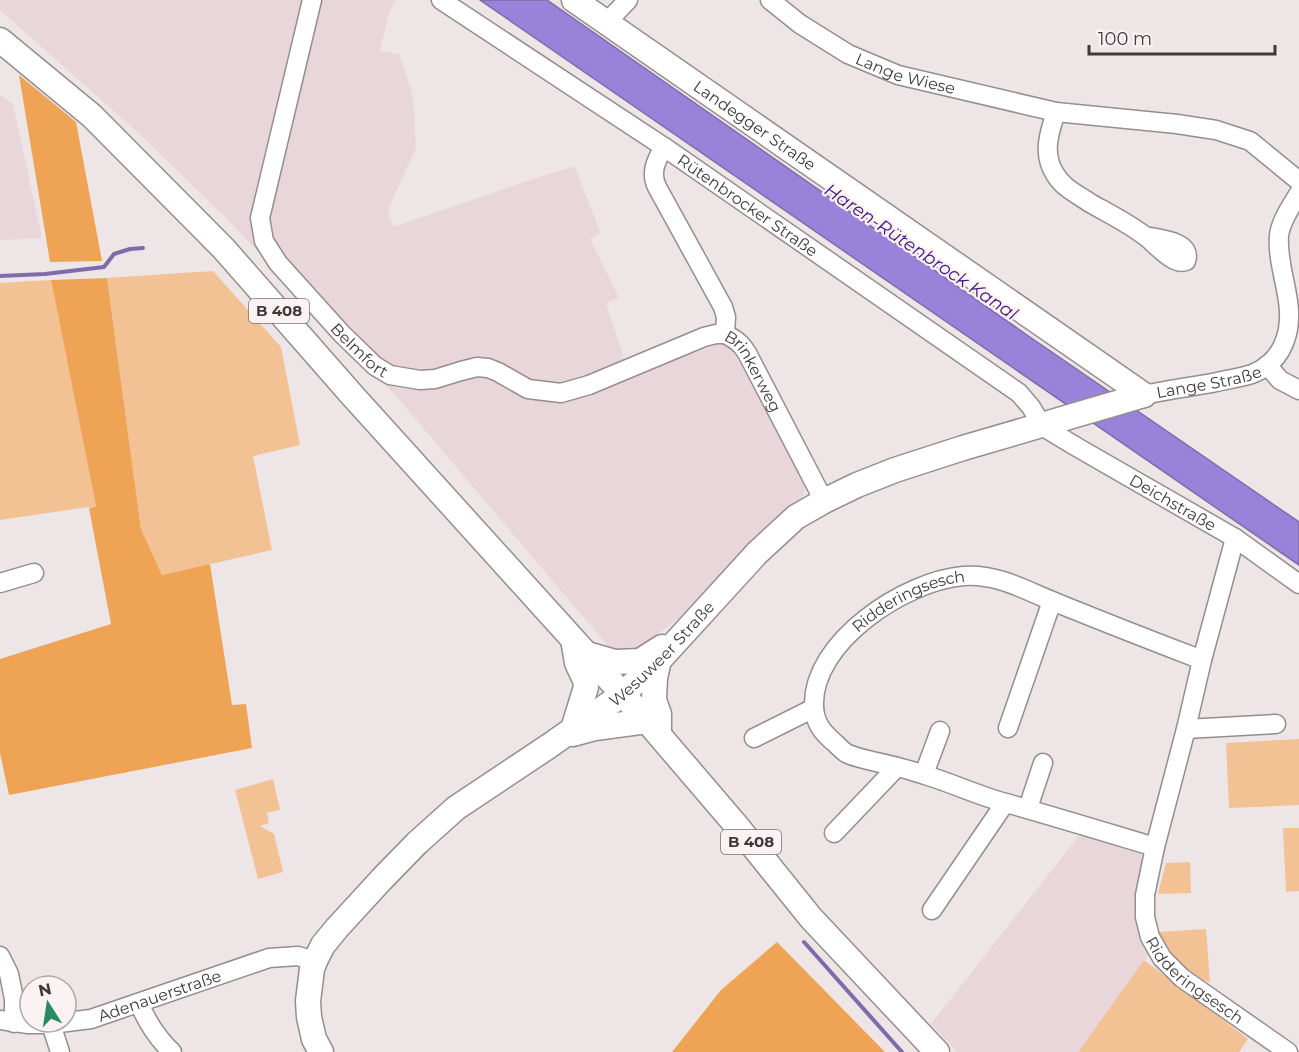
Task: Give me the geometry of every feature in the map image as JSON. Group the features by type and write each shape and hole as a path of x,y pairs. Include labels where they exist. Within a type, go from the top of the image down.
{"main road":[{"name":"Landegger Straße","path":"574,0 1137,397"},
{"name":"B 408","path":"0,39 92,116 225,249 352,395 653,728 811,918 937,1052"},
{"name":"Wesuweer Straße","path":"321,1052 314,1040 309,1017 308,1001 312,969 323,945 337,928 381,880 456,808 623,694 659,660 757,553 796,517 857,485 895,470 1137,397"},
{"path":"568,733 586,687 577,663 580,647 615,662 640,661 682,635"},
{"path":"568,733 595,728 653,728 659,714 654,700 659,660"}],"street":[{"name":"Belmfort","path":"312,0 260,219 264,241 278,263 342,334 375,366 390,375 420,380 435,379 477,367 488,368 528,388 561,393 589,385 704,337 725,334"},
{"name":"Rütenbrocker Straße","path":"441,0 664,147 1018,393 1031,407 1042,426"},
{"path":"607,22 628,0"},
{"name":"Lange Wiese","path":"770,0 800,24 848,54 898,75 1056,112 1216,130 1250,141 1299,181"},
{"path":"1056,112 1048,138 1048,155 1053,173 1066,188 1145,236"},
{"name":"Brinkerweg","path":"664,147 657,159 653,179 723,307 726,317 725,334 740,343 747,353 824,501"},
{"path":"1268,365 1280,353 1289,332 1290,260 1279,233 1299,193"},
{"name":"Lange Straße","path":"1137,397 1235,379 1254,373 1268,365 1280,380 1299,390"},
{"name":"Deichstraße","path":"1042,426 1235,538 1299,584"},
{"name":"Ridderingsesch","path":"1235,538 1155,847 1145,894 1145,917 1150,937 1162,958 1182,978 1288,1052"},
{"path":"0,584 34,573"},
{"name":"Ridderingsesch","path":"814,708 814,692 821,672 831,654 846,637 881,608 922,586 964,576 988,577 1010,583 1202,660"},
{"path":"1008,728 1052,601"},
{"path":"754,738 814,708 821,731 846,753 924,774 1005,803 1155,847"},
{"path":"1186,729 1276,724"},
{"path":"924,774 940,731"},
{"path":"1028,808 1043,763"},
{"path":"834,833 897,767"},
{"path":"932,910 1005,803"},
{"path":"0,956 9,974 14,999 7,1021"},
{"name":"Adenauerstraße","path":"78,1021 91,1019 269,958 298,956 315,961"},
{"path":"139,1003 146,1020 160,1041 172,1052"},
{"path":"54,1034 60,1052"}],"shaded area":[{"path":"0,0 396,0 389,13 380,51 399,54 411,90 416,148 388,210 393,227 575,166 600,233 590,239 619,298 606,303 624,359 638,373 722,343 733,350 804,483 804,495 690,609 637,650 613,652 396,396 227,219 144,138 0,10"},
{"path":"480,0 547,0 1299,522 1299,565"},
{"path":"19,75 76,122 102,261 50,262"},
{"path":"0,95 13,104 42,238 0,240"},
{"path":"213,271 281,347 300,445 253,456 272,550 162,575 141,529 107,278"},
{"path":"107,278 141,529 162,575 210,564 232,705 246,704 252,748 9,795 0,753 0,659 111,624 89,508 96,506 51,280"},
{"path":"51,280 96,506 0,520 0,283"},
{"path":"1299,739 1299,805 1229,808 1226,743"},
{"path":"273,779 280,810 267,813 269,823 260,826 274,834 283,872 258,879 235,790"},
{"path":"1283,828 1299,828 1299,891 1286,892"},
{"path":"1081,833 1139,850 1143,860 1141,884 1150,952 1078,1052 958,1052 931,1024"},
{"path":"1190,862 1191,893 1158,894 1166,863"},
{"path":"1206,929 1210,982 1197,979 1184,972 1161,943 1159,932"},
{"path":"777,942 885,1052 672,1052 721,990"},
{"path":"1144,960 1248,1039 1239,1052 1078,1052"}],"waterway":[{"path":"0,276 45,274 104,267 114,254 143,248"},
{"path":"804,942 902,1052"}],"water label":[{"name":"Haren-Rütenbrock Kanal","path":"921,252"}]}
